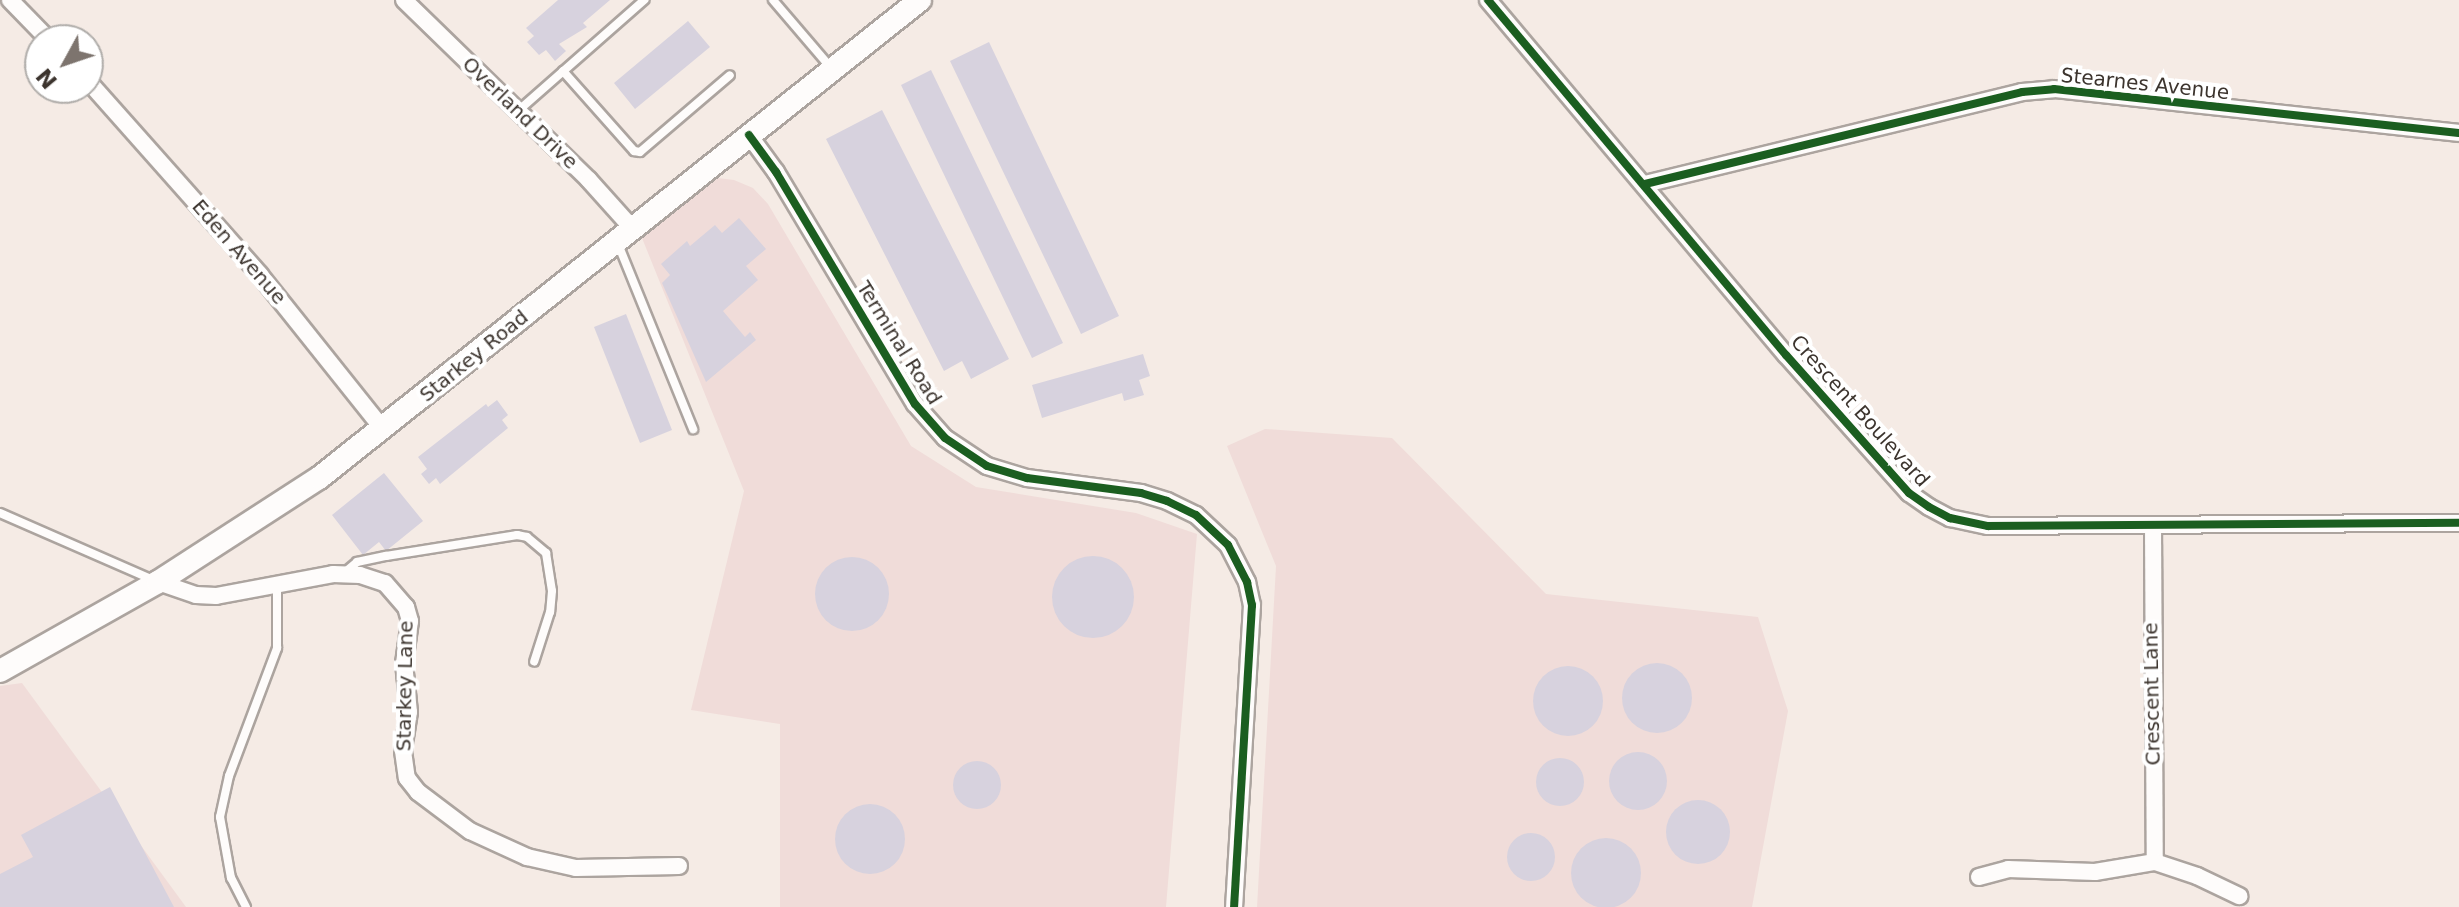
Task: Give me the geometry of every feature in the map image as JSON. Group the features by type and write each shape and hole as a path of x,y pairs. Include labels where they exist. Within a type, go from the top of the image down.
{"main road":[{"name":"Starkey Road","path":"0,671 158,582 283,503 383,429 920,0"}],"street":[{"path":"10,0 33,24"},
{"name":"Crescent Boulevard","path":"1488,0 1786,355 1909,493 1929,507 1950,518 1988,526 2459,523"},
{"name":"Overland Drive","path":"408,1 518,111 625,235"},
{"name":"Stearnes Avenue","path":"1645,184 2022,92 2043,90 2073,90 2459,133"},
{"name":"Eden Avenue","path":"104,99 260,275 383,429"},
{"name":"Terminal Road","path":"749,135 776,172 915,404 945,438 987,466 1027,478 1141,493 1167,501 1196,515 1228,545 1243,574 1252,605 1234,907"},
{"name":"Crescent Lane","path":"2153,526 2155,862"},
{"name":"Starkey Lane","path":"158,582 196,595 216,596 344,574 385,583 406,607 410,634 404,663 409,712 404,768 407,778 427,800 470,831 527,857 576,868 679,866"},
{"path":"1979,877 2008,869 2095,872 2155,862 2197,876 2239,896"}],"lane":[{"path":"518,111 644,0"},
{"path":"773,0 832,69"},
{"path":"563,71 634,151 640,152 730,75"},
{"path":"625,235 693,429"},
{"path":"0,513 158,582"},
{"path":"344,574 357,562 386,556 517,535 527,537 546,553 552,591 550,612 534,662"},
{"path":"246,907 231,878 220,817 229,776 277,648 277,585"}],"shaded area":[{"path":"718,178 734,180 753,188 768,204 911,446 976,487 1136,513 1197,534 1166,907 780,907 780,724 691,710 744,491 642,238"},
{"path":"1265,429 1392,438 1546,594 1758,617 1788,711 1752,907 1257,907 1276,566 1227,446"},
{"path":"22,683 186,907 0,907 0,686"}],"building":[{"path":"558,0 610,0 583,23 587,27 559,44 566,51 555,61 546,50 539,55 527,42 534,36 526,28"},
{"path":"688,21 710,47 635,109 614,83"},
{"path":"989,42 1119,316 1081,334 950,61"},
{"path":"931,70 1063,343 1032,358 901,85"},
{"path":"882,110 1009,359 971,379 962,361 944,371 826,139"},
{"path":"739,218 766,249 746,266 758,280 723,311 745,337 750,332 756,340 706,382 662,283 670,275 661,264 687,241 690,246 715,225 722,233"},
{"path":"626,314 672,430 640,443 594,327"},
{"path":"1143,354 1150,376 1139,380 1144,395 1124,401 1122,393 1042,418 1032,385"},
{"path":"497,400 508,415 502,420 508,428 440,484 436,478 429,484 421,474 427,469 418,457 486,404 488,407"},
{"path":"384,473 423,521 386,551 379,542 363,555 332,515"},
{"path":"1093,556 1109,559 1122,568 1131,581 1134,597 1131,613 1122,626 1109,635 1093,638 1077,635 1064,626 1055,613 1052,597 1055,581 1064,568 1077,559"},
{"path":"852,557 873,563 883,573 889,594 883,615 873,625 852,631 831,625 821,615 815,594 821,573 831,563"},
{"path":"1664,663 1686,678 1692,698 1690,712 1682,723 1671,731 1650,733 1632,723 1624,712 1622,691 1632,673 1643,665"},
{"path":"1575,666 1597,681 1603,701 1601,715 1593,726 1582,734 1561,736 1543,726 1535,715 1533,694 1543,676 1554,668"},
{"path":"1638,752 1659,760 1667,781 1659,802 1638,810 1617,802 1609,781 1617,760"},
{"path":"1560,758 1577,765 1584,782 1577,799 1560,806 1543,799 1536,782 1543,765"},
{"path":"977,761 994,768 1001,785 994,802 977,809 960,802 953,785 960,768"},
{"path":"110,787 174,907 0,907 0,874 33,857 21,835"},
{"path":"1698,800 1710,802 1721,809 1728,820 1728,844 1721,855 1710,862 1698,864 1686,862 1675,855 1668,844 1666,832 1668,820 1675,809 1686,802"},
{"path":"877,804 899,819 905,839 903,853 895,864 884,872 863,874 845,864 837,853 835,832 845,814 856,806"},
{"path":"1531,833 1548,840 1555,857 1548,874 1531,881 1514,874 1507,857 1514,840"},
{"path":"1613,838 1635,853 1641,873 1639,887 1631,898 1620,906 1599,908 1581,898 1573,887 1571,866 1581,848 1592,840"}],"cycle path":[{"path":"1488,0 1786,355 1909,493 1929,507 1950,518 1988,526 2459,523"},
{"path":"1645,184 2022,92 2054,89 2459,133"},
{"path":"749,135 776,172 915,404 945,438 987,466 1027,478 1141,493 1167,501 1196,515 1228,545 1247,582 1252,605 1234,907"}]}
